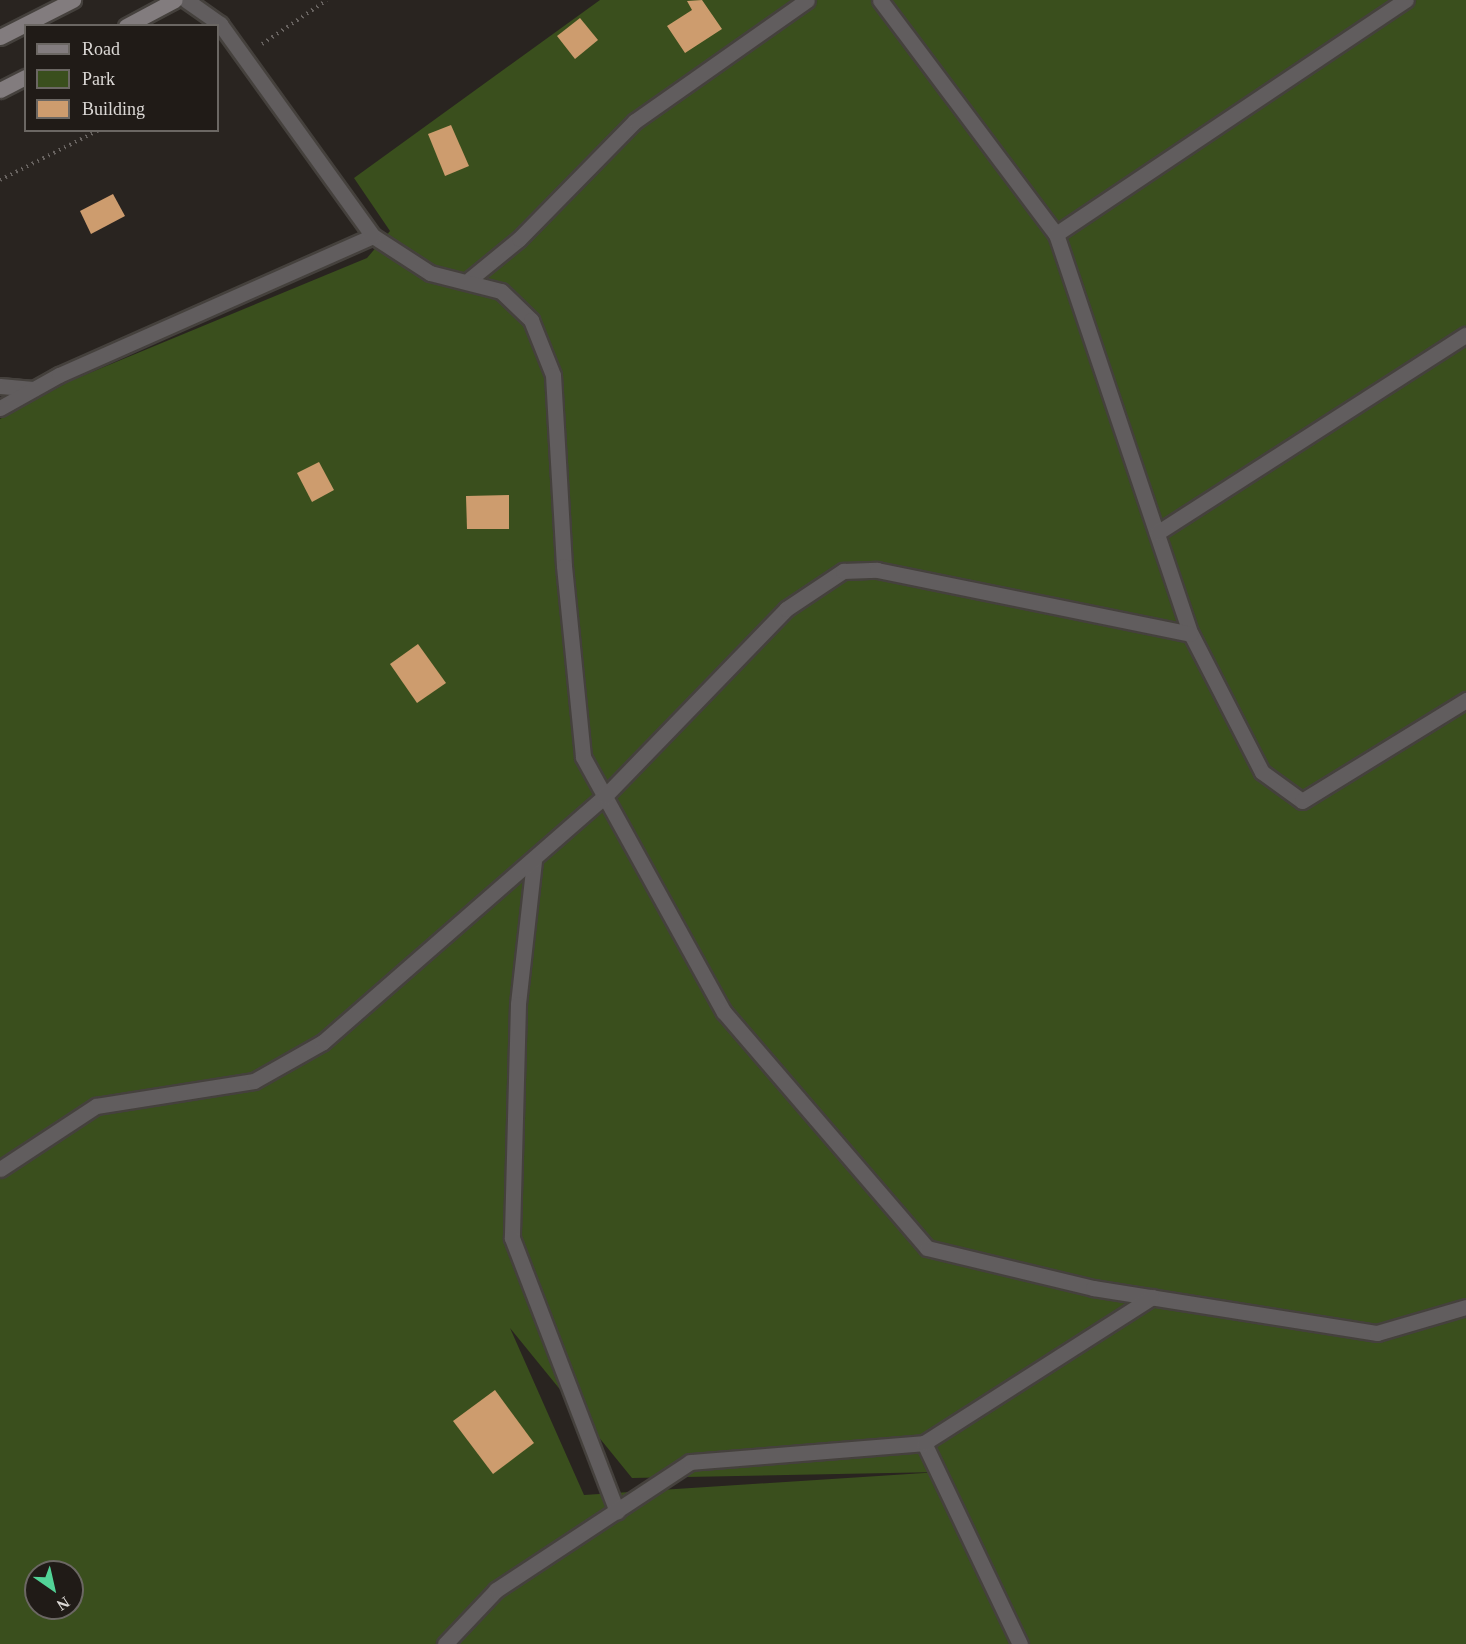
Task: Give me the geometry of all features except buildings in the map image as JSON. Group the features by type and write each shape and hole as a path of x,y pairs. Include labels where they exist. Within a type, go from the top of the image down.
{"main road":[{"path":"26,24 73,0"},
{"path":"130,24 175,0"},
{"path":"0,37 24,25"},
{"path":"0,90 24,78"}],"street":[{"path":"186,0 220,24 373,236 430,273 470,279 501,291 531,320 553,375 564,566 584,757 724,1012 927,1248 1152,1297 1377,1333 1466,1306"},
{"path":"470,279 519,239 635,121 807,0"},
{"path":"880,0 1056,234 1191,634 1262,772 1302,801 1466,700"},
{"path":"1056,234 1406,0"},
{"path":"0,408 33,389 373,236"},
{"path":"1157,533 1466,335"},
{"path":"0,386 33,389"},
{"path":"0,1169 96,1106 254,1081 313,1048 534,861 605,796 786,609 843,571 877,570 1191,634"},
{"path":"534,861 518,1004 512,1238 617,1512"},
{"path":"445,1644 496,1590 690,1462 924,1443 1152,1297"},
{"path":"924,1443 1020,1644"}],"path":[{"path":"244,56 327,0"},
{"path":"0,180 95,132"}],"green space":[{"path":"600,0 1466,0 1466,1644 0,1644 0,419 70,381 367,258 390,231 354,178","holes":["510,1328 632,1478 940,1472 584,1495"]}]}
